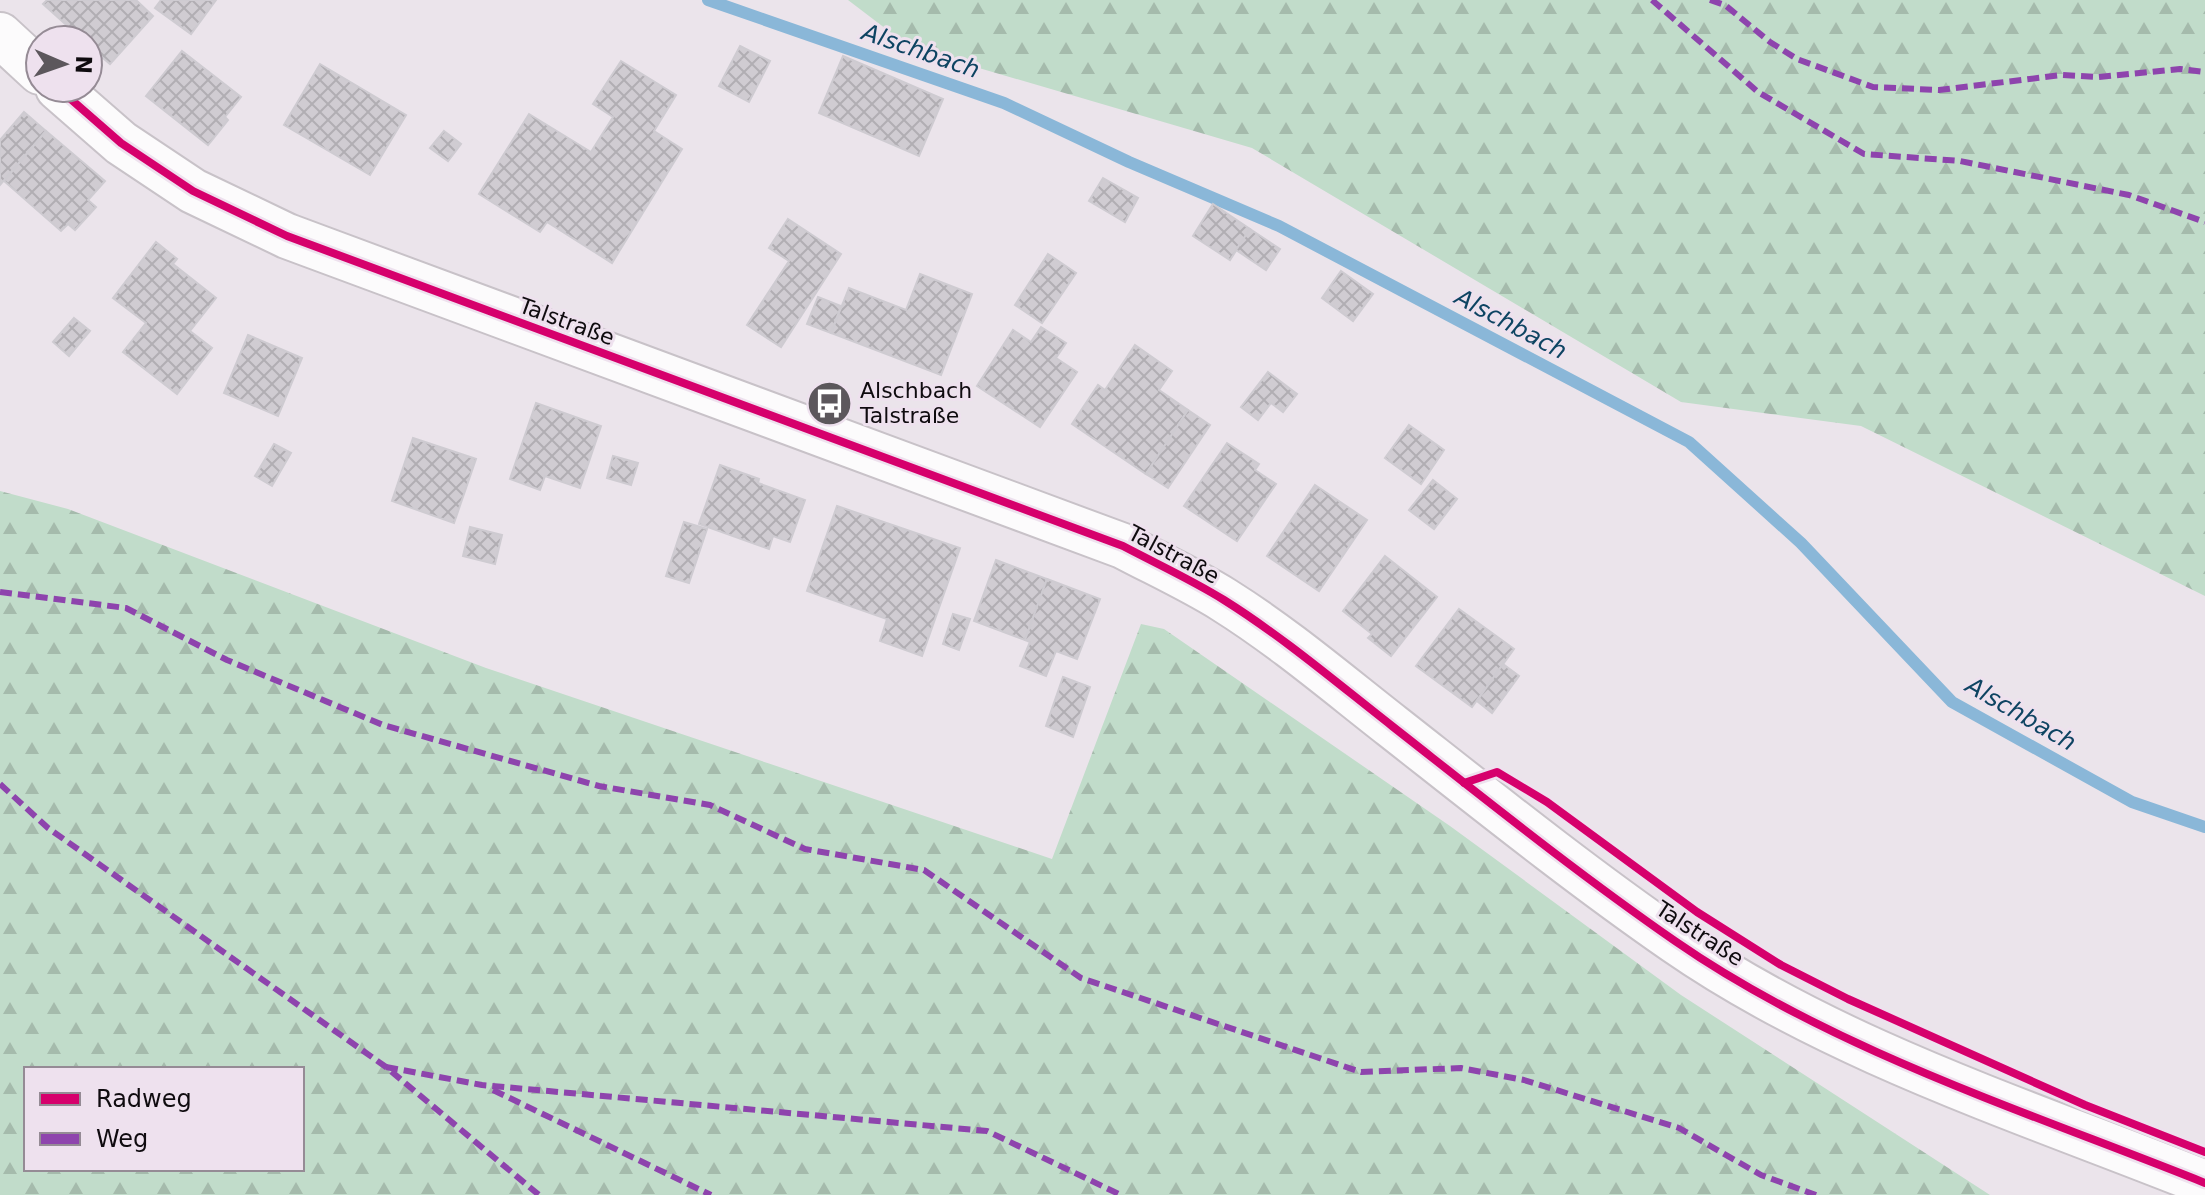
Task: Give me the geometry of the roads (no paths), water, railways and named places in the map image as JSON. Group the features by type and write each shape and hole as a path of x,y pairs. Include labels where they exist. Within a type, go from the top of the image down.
{"street":[{"path":"0,35 24,57"},
{"name":"Talstraße","path":"76,104 121,143 193,191 287,236 1123,546 1223,600 1298,652 1526,832 1676,942 1763,996 1832,1031 1932,1075 2205,1183"}],"waterway":[{"name":"Alschbach","path":"708,0 1004,103 1129,162 1279,226 1689,442 1801,543 1952,702 2132,802 2205,827"}],"place":[{"name":"Alschbach Talstraße","path":"829,403"}]}
